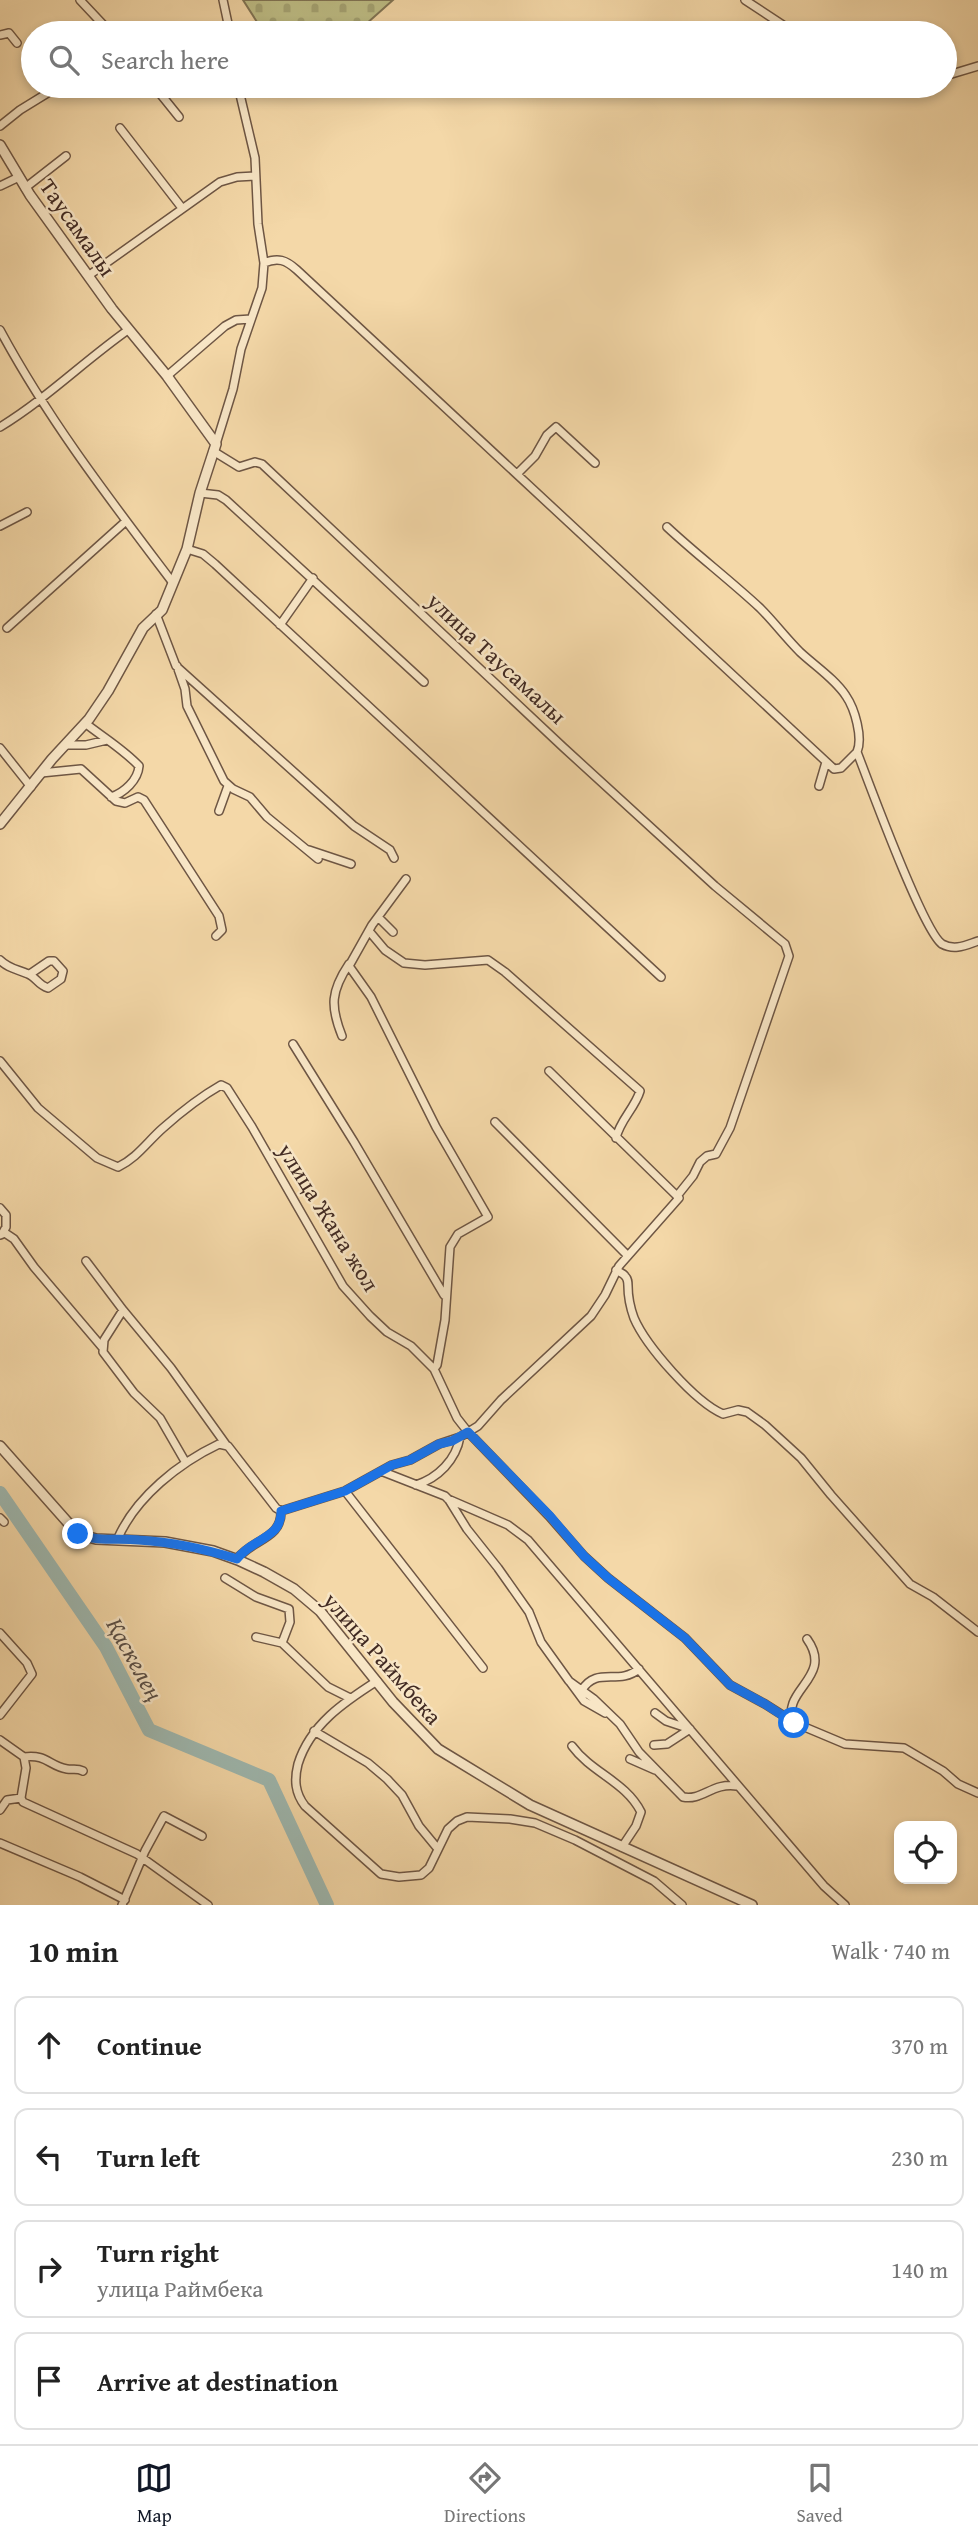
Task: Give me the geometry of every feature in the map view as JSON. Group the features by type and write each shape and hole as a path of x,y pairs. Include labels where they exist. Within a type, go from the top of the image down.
{"street":[{"path":"80,0 100,21"},
{"path":"223,0 227,21"},
{"path":"745,0 777,21"},
{"path":"0,35 9,33 18,43"},
{"path":"957,72 978,66"},
{"path":"0,126 40,98"},
{"path":"164,98 179,117"},
{"path":"0,824 85,723 108,691 143,628 162,610 187,549 200,493 262,288 264,262 255,158 241,98"},
{"path":"120,128 182,208"},
{"name":"Таусамалы","path":"0,145 25,188 128,330"},
{"path":"25,188 66,156"},
{"path":"88,276 220,182 255,176"},
{"path":"0,186 19,177"},
{"path":"264,262 279,259 289,263 838,771 857,752 860,744 849,699 800,652 758,606 667,527"},
{"path":"167,376 225,326 236,320 251,319"},
{"path":"0,330 41,401 125,522 173,583"},
{"path":"0,426 41,401 128,330"},
{"name":"улица Таусамалы","path":"128,330 167,376 215,447 239,467 255,462 262,464 563,747 747,914 785,944 789,956 724,1144 716,1154 707,1156 700,1162 694,1176 677,1196"},
{"path":"518,473 536,456 547,435 556,427 595,463"},
{"path":"200,493 218,495 226,500 424,682"},
{"path":"0,526 27,512"},
{"path":"7,628 125,522"},
{"path":"187,549 203,554 215,564 661,977"},
{"path":"281,625 313,579"},
{"path":"156,614 184,689 187,706 229,790 250,797 267,817 318,859"},
{"path":"176,666 354,827 390,850 394,858"},
{"path":"85,723 119,746 139,766 133,781 122,792 111,797"},
{"path":"66,745 86,745 107,740"},
{"path":"0,748 31,787"},
{"path":"857,752 909,884 934,936 951,948 978,941"},
{"path":"819,786 826,762"},
{"path":"41,773 81,769 111,797 125,803 136,797 144,800 219,916 222,930 216,936"},
{"path":"219,811 229,790"},
{"path":"305,849 351,864"},
{"path":"342,1036 333,1013 339,979 378,917 406,879"},
{"path":"378,917 393,932"},
{"path":"369,931 392,957 404,963 425,965 488,960 506,972 640,1091 637,1100 621,1122 616,1138"},
{"path":"0,960 15,971 30,974 40,986 48,988 61,979 63,971 54,961 49,961 30,974"},
{"path":"349,963 350,969 372,997 436,1127 488,1217 455,1237 450,1247 442,1339 434,1369 457,1418 584,1556 685,1638 730,1685 794,1723 845,1744 904,1748 943,1771 958,1784 978,1793"},
{"path":"293,1044 355,1142 445,1297"},
{"name":"улица Жана жол","path":"0,1061 38,1108 97,1158 118,1167 132,1160 188,1107 220,1086 227,1088 253,1127 343,1286 387,1332 411,1346 434,1369"},
{"path":"86,1261 171,1368 276,1508 281,1511 345,1491 381,1471 460,1437 478,1426 591,1316 627,1255 678,1198 549,1071"},
{"path":"495,1122 627,1255"},
{"path":"0,1208 6,1215 6,1227 1,1235"},
{"path":"1,1235 8,1234 14,1239 34,1267 102,1347 106,1357 134,1393 160,1418 186,1463"},
{"path":"616,1270 628,1280 628,1298 635,1320 652,1347 692,1393 712,1410 723,1415 738,1410 747,1412 765,1424 802,1458 910,1584 933,1597 978,1632"},
{"path":"102,1347 123,1310"},
{"path":"415,1486 438,1474 446,1466 455,1453 460,1437"},
{"path":"118,1538 130,1516 161,1483 186,1463 219,1444 228,1446"},
{"name":"улица Раймбека","path":"0,1446 78,1534 96,1539 165,1542 237,1559 264,1572 303,1596 320,1611 393,1702 439,1749 530,1805 752,1905"},
{"path":"381,1471 508,1525 528,1540 824,1886 845,1905"},
{"path":"345,1491 483,1668"},
{"path":"448,1499 463,1524 493,1560 529,1612 541,1642 569,1681 584,1701 609,1714"},
{"path":"237,1559 246,1549 278,1528 282,1522 281,1511"},
{"path":"225,1578 256,1597 289,1609 290,1622 282,1643"},
{"path":"0,1633 27,1663 32,1674 0,1714"},
{"path":"256,1637 282,1643 328,1687 351,1698"},
{"path":"794,1723 792,1706 815,1663 816,1654 807,1639"},
{"path":"582,1690 586,1684 599,1677 624,1678 639,1668"},
{"path":"377,1681 351,1698 314,1731 303,1749 296,1771 296,1788 298,1797 318,1819 381,1874 399,1877 421,1875 429,1868 448,1829 467,1817 527,1821 575,1840 654,1881 681,1905"},
{"path":"569,1681 620,1724 639,1752 678,1792 688,1798 726,1784 738,1786"},
{"path":"655,1713 666,1721 690,1730"},
{"path":"654,1745 667,1744 690,1730"},
{"path":"314,1731 368,1763 387,1779 402,1795 419,1826 438,1849"},
{"path":"0,1740 24,1757 26,1768 21,1798 23,1802 142,1858 208,1905"},
{"path":"572,1746 583,1761 616,1783 641,1812 636,1826 622,1847"},
{"path":"24,1757 36,1755 67,1769 83,1771"},
{"path":"630,1759 659,1772"},
{"path":"0,1810 7,1800 21,1798"},
{"path":"0,1843 80,1877 124,1902 142,1858 164,1816 202,1836"}],"green space":[{"path":"243,0 393,0 369,21 256,21"}],"waterway":[{"name":"Қаскелең","path":"0,1493 106,1647 149,1730 269,1780 327,1905"}],"route":[{"path":"78,1534 96,1539 165,1542 237,1559 246,1549 278,1528 282,1522 281,1511 345,1491 392,1465 410,1460 468,1432 608,1578 685,1638 730,1685 794,1723"}]}
